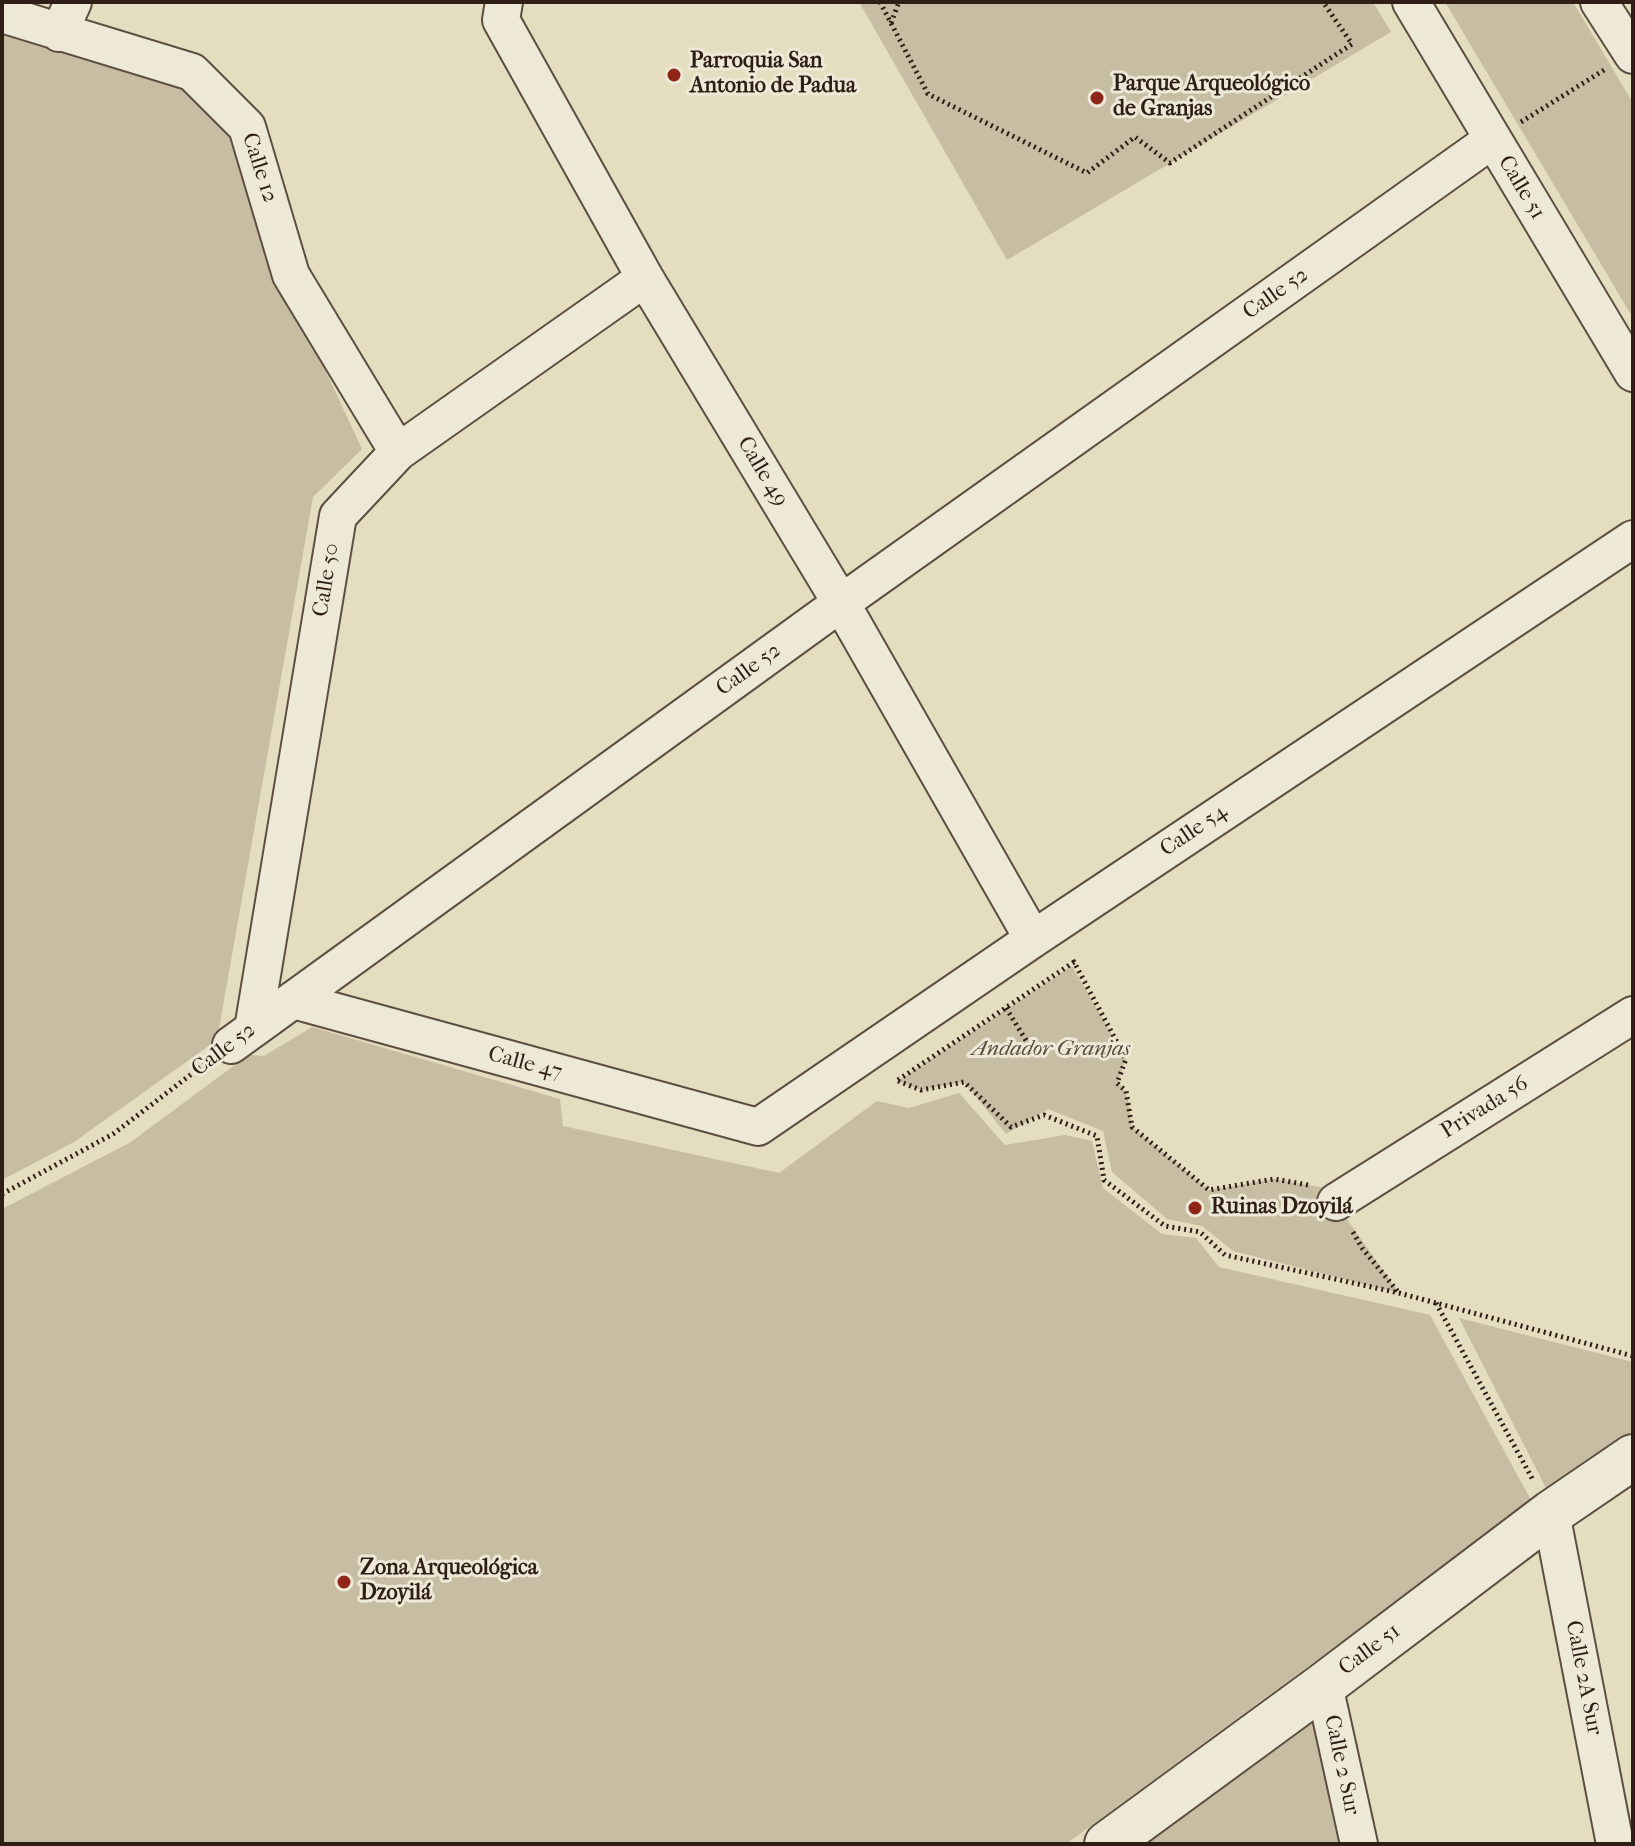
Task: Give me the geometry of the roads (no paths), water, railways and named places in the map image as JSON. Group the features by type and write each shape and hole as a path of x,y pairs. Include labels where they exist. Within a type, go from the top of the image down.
{"street":[{"name":"Calle 49","path":"504,2 501,20 645,278 841,603 1033,939"},
{"name":"Calle 51","path":"1411,2 1633,373"},
{"path":"1599,2 1633,53"},
{"name":"Calle 12","path":"2,14 66,17 192,72 247,127 291,275 398,452"},
{"name":"Calle 52","path":"242,1037 841,603 1492,140"},
{"name":"Calle 50","path":"242,1037 338,516 398,452 645,278"},
{"name":"Calle 54","path":"758,1127 1033,939 1633,539"},
{"name":"Calle 47","path":"293,1000 758,1127"},
{"name":"Privada 56","path":"1336,1202 1633,1015"},
{"name":"Calle 51","path":"1107,1844 1551,1513 1633,1457"},
{"name":"Calle 2A Sur","path":"1551,1513 1615,1844"},
{"name":"Calle 2 Sur","path":"1324,1685 1359,1844"}],"place":[{"name":"Parroquia San Antonio de Padua","path":"674,75"},
{"name":"Parque Arqueológico de Granjas","path":"1097,98"},
{"name":"Ruinas Dzoyilá","path":"1195,1208"},
{"name":"Zona Arqueológica Dzoyilá","path":"344,1582"}],"park label":[{"name":"Andador Granjas","path":"1051,1050"}]}
